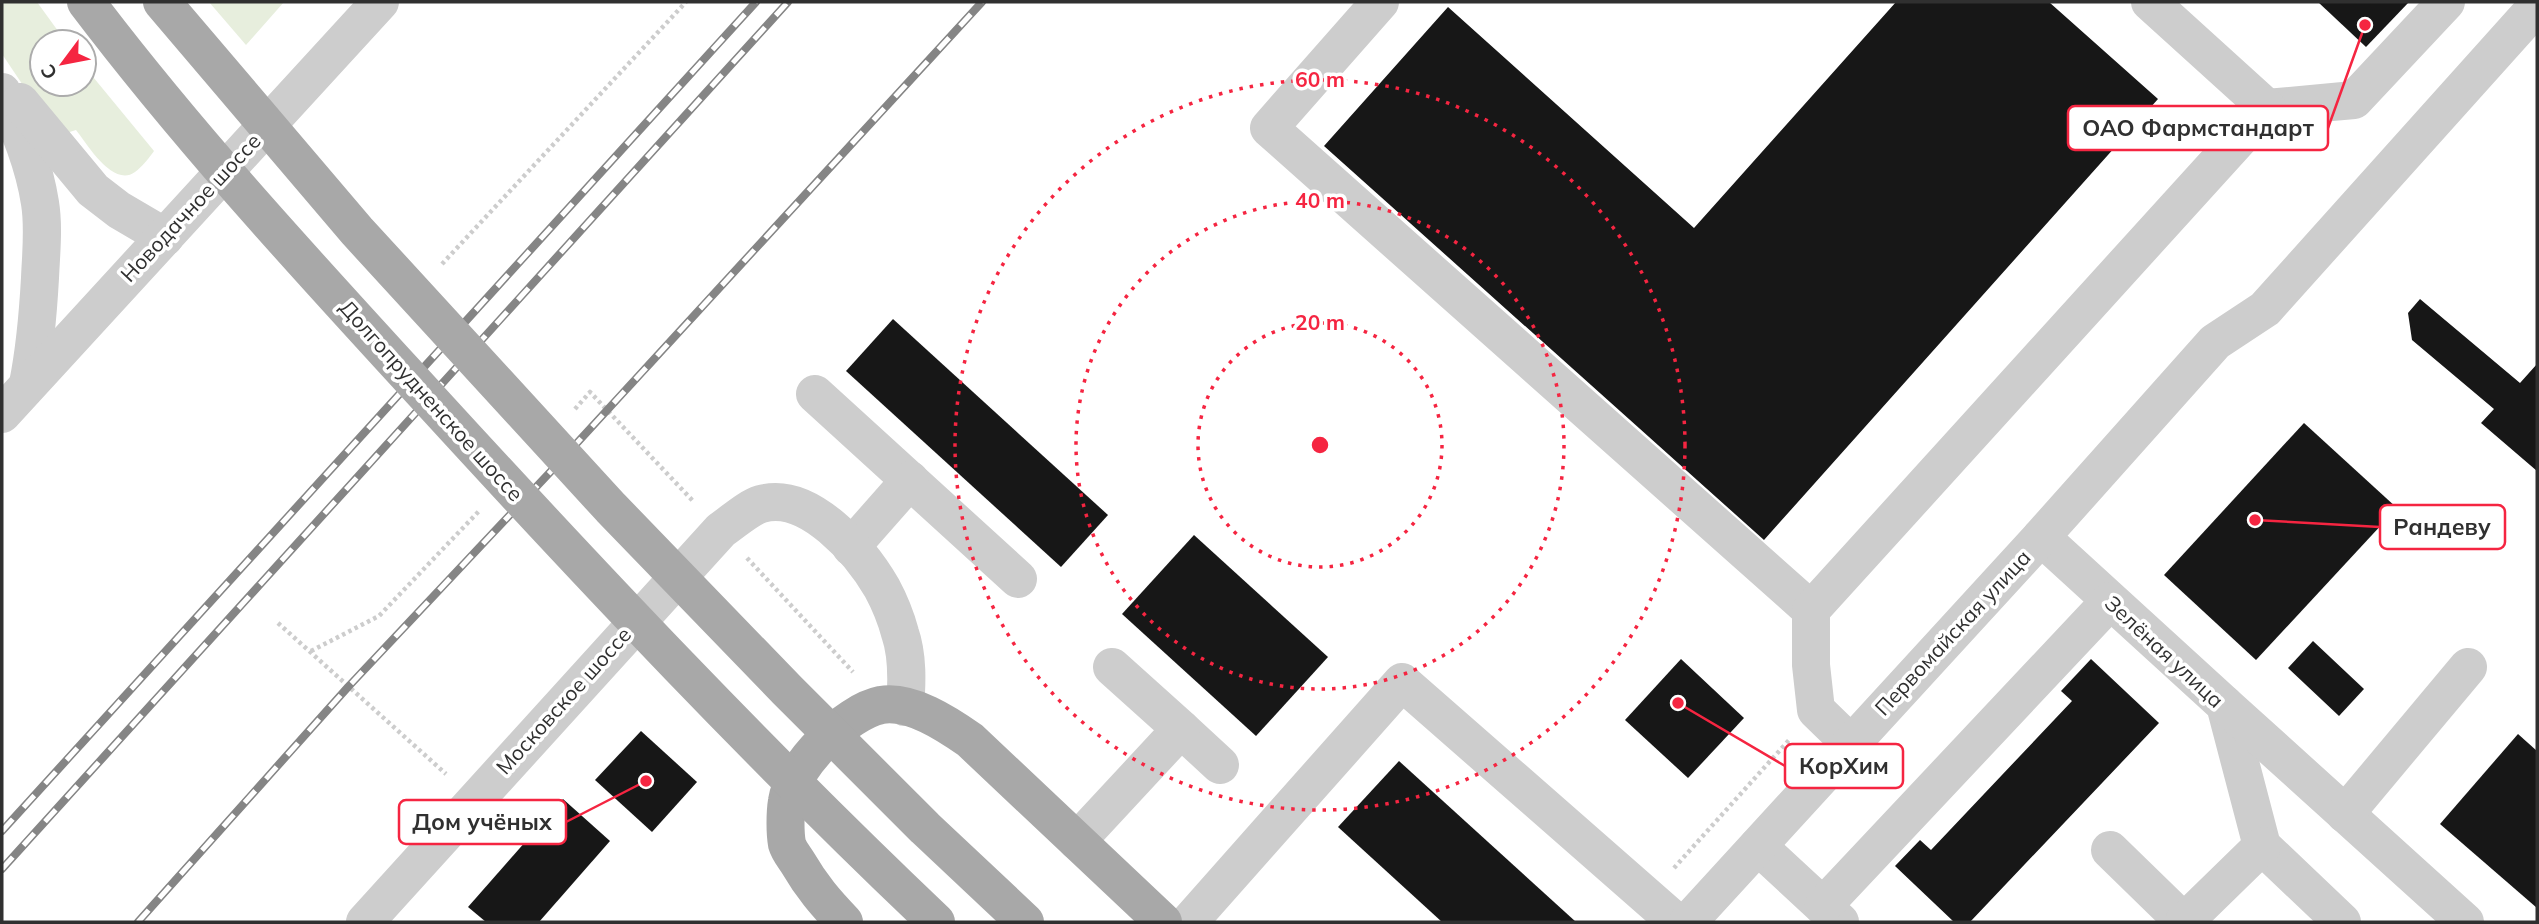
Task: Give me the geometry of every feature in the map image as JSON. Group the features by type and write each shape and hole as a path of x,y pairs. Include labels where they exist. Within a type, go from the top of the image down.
{"main road":[{"name":"Долгопрудненское шоссе","path":"86,2 126,55 312,272 567,550 744,733 936,922"},
{"path":"162,2 357,231 611,508 925,828 1025,922"},
{"path":"844,922 815,891 787,845 787,800 802,767 850,719 882,705 905,707 937,718 970,740 1163,922"}],"street":[{"name":"Новодачное шоссе","path":"2,414 380,2"},
{"path":"1380,2 1269,128 1811,610"},
{"path":"2150,2 2267,108"},
{"path":"1851,744 1816,710 1811,665 1811,610 2267,108 2354,100 2446,2"},
{"name":"Первомайская улица","path":"1688,922 2041,537 2215,342 2265,310 2537,6"},
{"path":"2,79 93,190 119,210 165,237"},
{"path":"2,92 21,134 41,206 36,346 28,384"},
{"path":"816,394 1018,579"},
{"path":"851,547 910,480"},
{"name":"Московское шоссе","path":"365,922 721,530 761,504 785,503 816,514 851,547 882,589 901,635 908,679 905,707"},
{"name":"Зелёная улица","path":"2041,537 2225,705 2262,846"},
{"path":"1758,845 1832,914 2110,601"},
{"path":"1112,667 1220,765"},
{"path":"2345,814 2468,667"},
{"path":"1189,922 1402,682 1676,922"},
{"path":"2225,705 2465,922"},
{"path":"1077,841 1181,729"},
{"path":"2110,850 2184,922 2262,846 2342,922"}],"path":[{"path":"441,264 686,2"},
{"path":"311,652 379,616 481,508"},
{"path":"278,623 475,800"},
{"path":"1648,897 1816,710"}],"green space":[{"path":"2,2 37,2 56,28 28,28 28,93 2,54"},
{"path":"209,2 284,2 246,45"},
{"path":"98,83 154,151 135,172 118,174 101,162 76,130 57,136 32,98 98,98"}],"building":[{"path":"1896,2 2049,2 2158,99 1764,540 1324,146 1448,7 1694,228"},
{"path":"2318,2 2409,2 2366,47"},
{"path":"2420,299 2520,383 2537,364 2537,471 2481,423 2494,409 2412,340 2408,313"},
{"path":"893,319 1108,515 1061,567 846,371"},
{"path":"2304,423 2397,508 2256,660 2164,575"},
{"path":"1194,535 1328,657 1256,736 1122,614"},
{"path":"2313,641 2364,689 2339,716 2288,668"},
{"path":"1681,659 1744,718 1688,778 1625,720"},
{"path":"2091,659 2159,723 1970,922 1954,922 1895,866 1920,840 1931,850 2072,701 2061,691"},
{"path":"641,731 697,782 652,832 595,780"},
{"path":"2518,734 2537,751 2537,908 2440,824"},
{"path":"1399,761 1576,922 1442,922 1338,827"},
{"path":"563,799 610,841 539,922 486,922 468,907"}],"railway":[{"path":"2,831 756,2"},
{"path":"2,869 788,2"},
{"path":"138,922 348,687 554,468 982,2"}],"place":[{"name":"ОАО Фармстандарт","path":"2365,25"},
{"name":"Рандеву","path":"2255,520"},
{"name":"КорХим","path":"1678,703"},
{"name":"Дом учёных","path":"646,781"}]}
